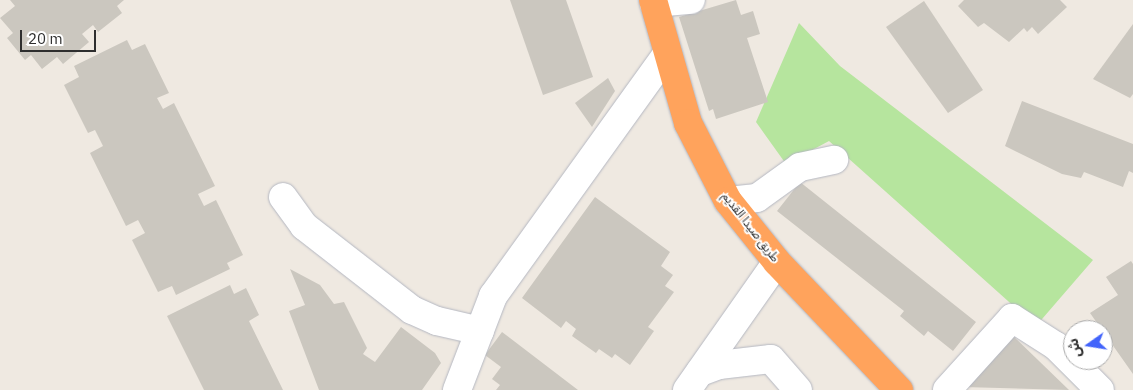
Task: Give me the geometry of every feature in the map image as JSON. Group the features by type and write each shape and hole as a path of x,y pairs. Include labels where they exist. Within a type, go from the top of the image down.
{"highway":[{"name":"طريق صيدا القديم","path":"653,1 666,55 688,123 728,201 777,262 899,390"}],"street":[{"path":"653,1 691,0"},
{"path":"458,390 493,296 666,55"},
{"path":"728,201 757,198 800,167 834,160"},
{"path":"283,197 304,226 412,310 437,321 480,331"},
{"path":"693,381 777,262"},
{"path":"948,390 1012,318 1056,346 1100,390"},
{"path":"693,381 718,365 771,359 798,390"}],"green space":[{"path":"799,23 840,66 1093,260 1036,326 829,141 786,164 756,122"}],"building":[{"path":"10,0 124,0 117,6 122,13 98,32 93,25 82,34 89,42 63,64 57,57 42,69 31,55 25,60 7,38 13,33 0,18 15,6"},
{"path":"510,0 566,0 593,77 543,95"},
{"path":"736,0 741,15 753,11 760,34 747,38 768,102 716,119 713,109 709,111 679,17"},
{"path":"964,0 1060,0 1067,7 1038,34 1032,27 1027,32 1024,28 1009,42 984,23 978,27 958,6"},
{"path":"924,1 983,90 948,113 886,27"},
{"path":"1133,24 1133,94 1130,98 1093,79"},
{"path":"127,40 132,50 145,44 169,93 157,98 163,109 174,103 215,186 198,194 204,206 216,200 243,255 227,263 230,269 176,295 172,286 158,292 132,240 145,233 138,220 126,226 90,153 103,146 95,130 88,133 64,85 79,77 74,66"},
{"path":"608,78 615,91 592,127 575,103"},
{"path":"1022,101 1133,144 1133,173 1129,171 1123,187 1084,172 1081,178 1062,174 1005,146"},
{"path":"800,182 976,322 953,351 928,331 924,336 900,316 904,311 777,211"},
{"path":"595,197 670,252 661,266 673,275 665,286 674,292 648,327 654,331 630,365 615,354 612,358 599,349 596,353 572,336 576,329 566,321 561,328 522,298"},
{"path":"1131,261 1133,264 1133,374 1113,346 1113,320 1095,320 1090,313 1118,295 1106,277"},
{"path":"290,269 320,285 334,304 344,302 367,348 363,354 375,362 401,327 435,353 441,363 422,390 319,390 289,311 305,305"},
{"path":"230,285 234,294 246,288 259,315 249,321 283,390 204,390 167,316"},
{"path":"502,332 578,390 496,390 500,385 492,379 501,367 485,355"},
{"path":"1012,335 1069,390 963,387"}]}
